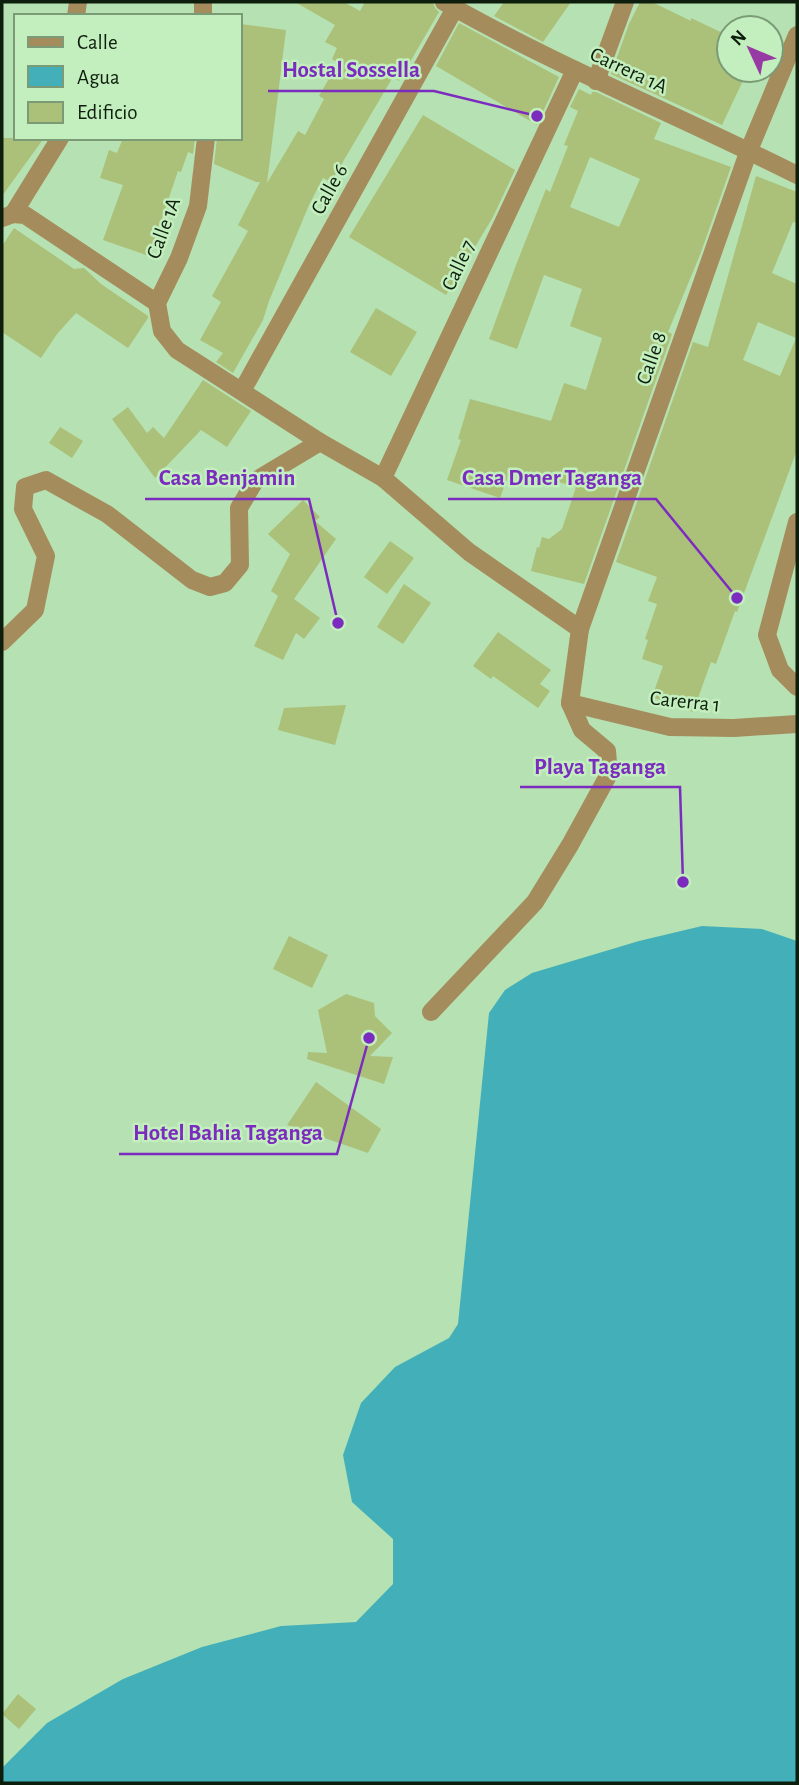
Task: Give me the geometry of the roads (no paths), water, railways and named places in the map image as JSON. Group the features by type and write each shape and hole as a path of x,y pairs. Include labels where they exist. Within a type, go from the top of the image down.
{"street":[{"path":"596,81 625,2"},
{"name":"Carrera 1A","path":"449,5 596,81 797,174"},
{"name":"Calle 6","path":"242,391 449,5"},
{"name":"Calle 8","path":"570,703 580,629 749,150 797,35"},
{"name":"Calle 7","path":"383,478 575,70"},
{"path":"7,216 59,140"},
{"name":"Calle 1A","path":"157,303 179,258 198,206 206,140"},
{"path":"7,216 25,215 157,303 162,331 177,350 320,442 383,478 469,552 580,629"},
{"path":"2,642 34,610 46,556 23,509 26,488 46,480 107,514 192,580 210,587 225,583 240,565 239,508 255,481 320,442"},
{"path":"797,522 767,635 780,670 797,687"},
{"path":"431,1012 535,902 609,774 607,751 582,730 570,703"},
{"name":"Carerra 1","path":"570,703 670,727 734,729 797,723"}],"water":[{"path":"702,926 762,929 797,941 797,1783 2,1783 2,1768 47,1723 123,1679 202,1647 281,1626 356,1622 393,1584 393,1539 352,1502 343,1455 361,1403 395,1367 449,1338 458,1324 489,1013 505,990 532,973 639,941"}],"place":[{"name":"Hostal Sossella","path":"537,116"},
{"name":"Casa Dmer Taganga","path":"737,598"},
{"name":"Casa Benjamin","path":"338,623"},
{"name":"Playa Taganga","path":"683,882"},
{"name":"Hotel Bahia Taganga","path":"369,1038"}]}
